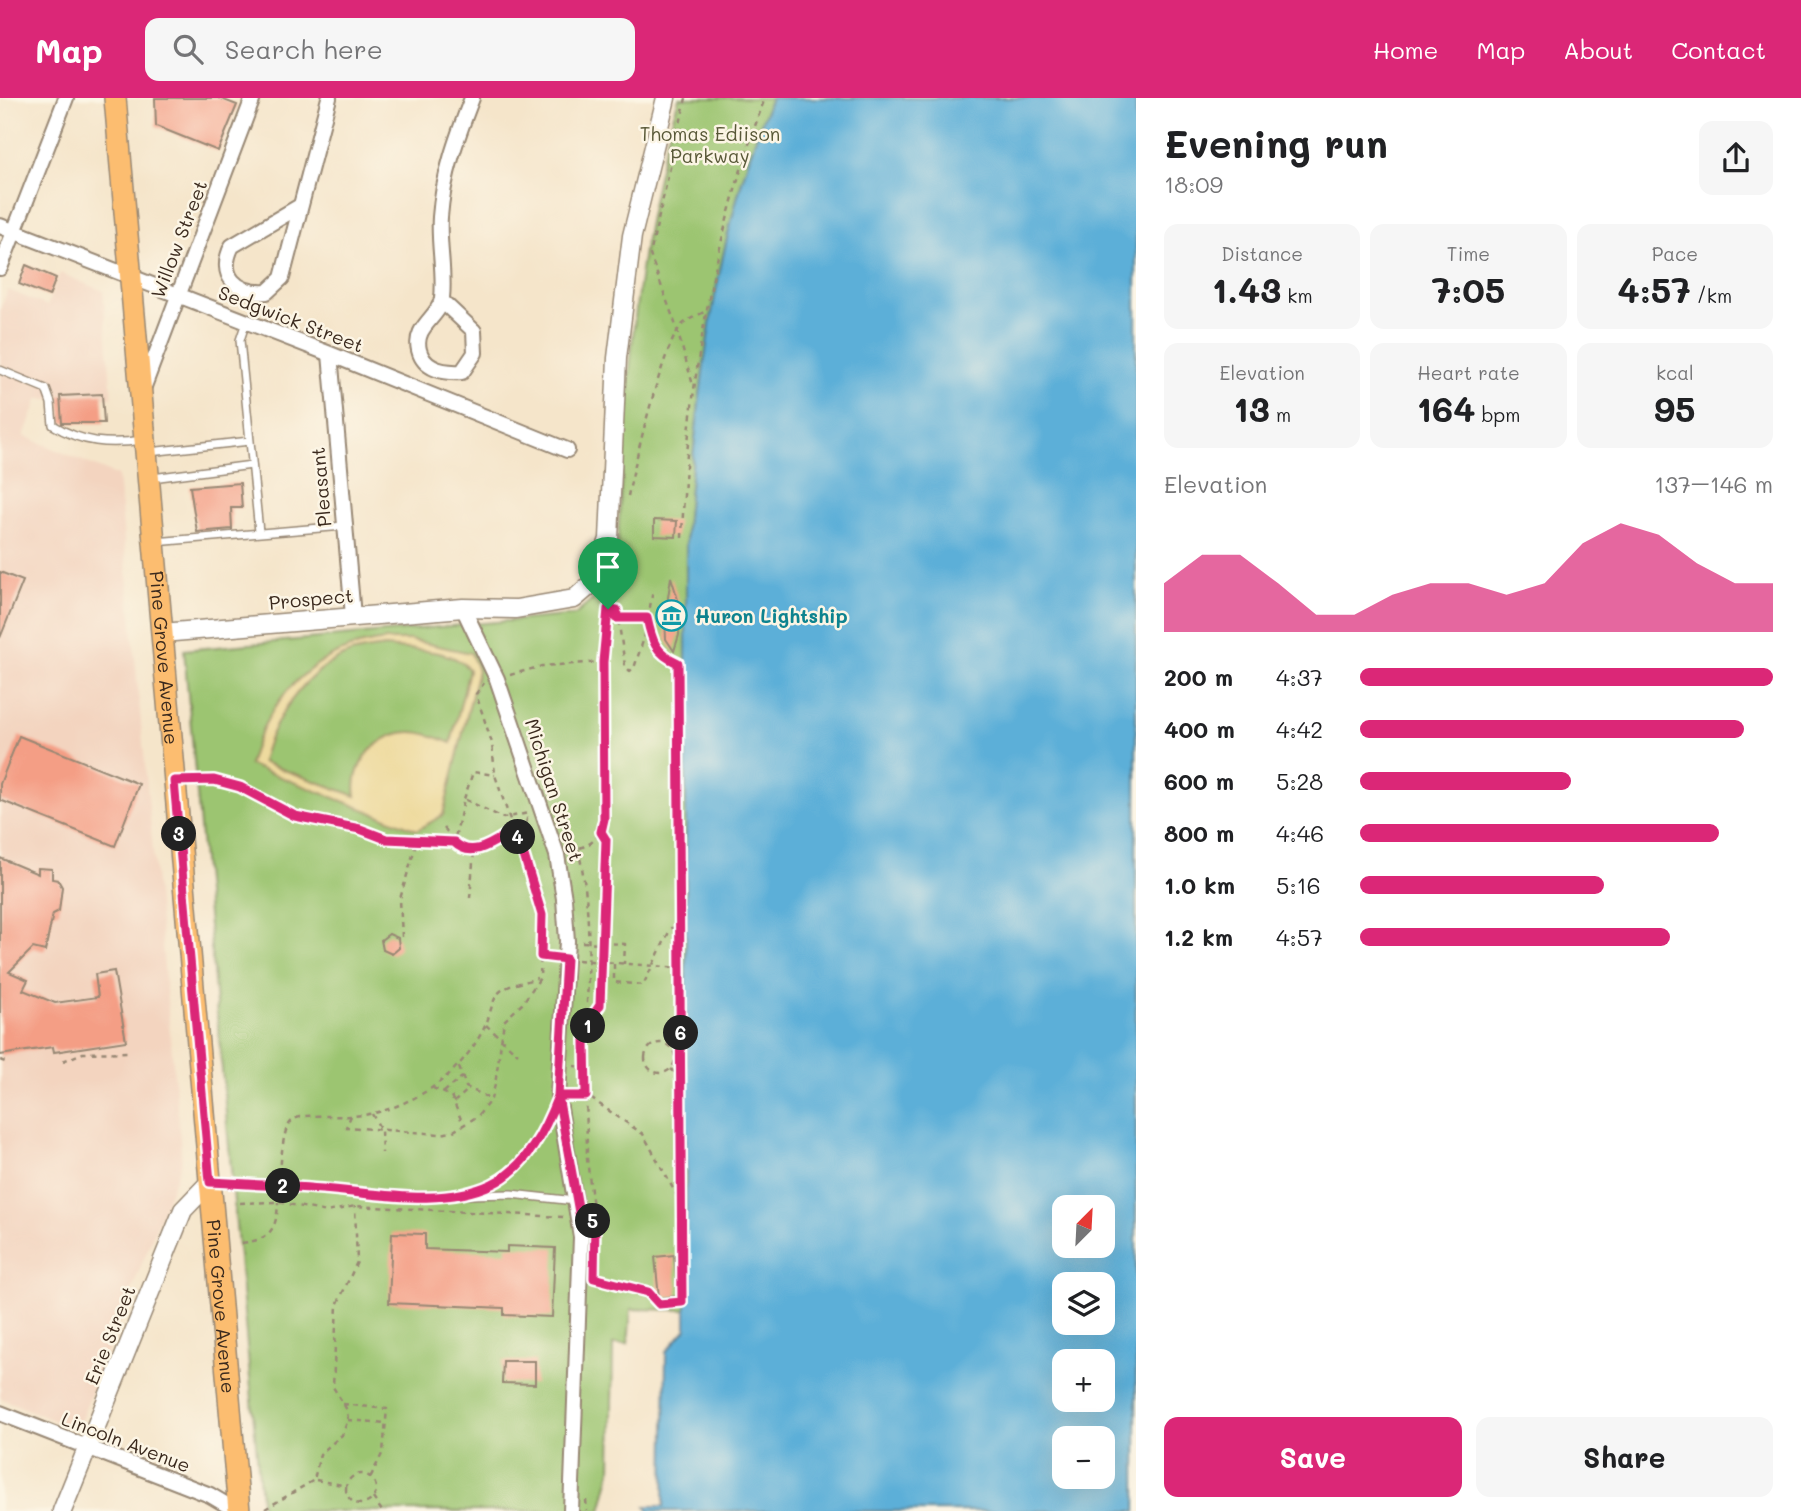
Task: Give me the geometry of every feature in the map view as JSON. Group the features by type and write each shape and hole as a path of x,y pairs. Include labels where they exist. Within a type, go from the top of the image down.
{"main road":[{"name":"Pine Grove Avenue","path":"115,98 238,1511"}],"street":[{"path":"0,268 7,229 66,98"},
{"name":"Willow Street","path":"142,393 253,98"},
{"path":"300,206 232,246 225,267 235,285 256,293 267,292 282,278 329,98"},
{"path":"442,301 474,331 475,353 462,372 447,373 433,367 422,359 418,346 424,324 442,301 440,217 447,169 472,98"},
{"name":"Prospect","path":"162,633 463,608 516,608 558,603 583,594 595,581 609,539 617,358 630,249 646,169 666,98"},
{"name":"Sedgwick Street","path":"7,229 179,293 567,450"},
{"name":"Pleasant","path":"330,354 353,616"},
{"name":"Michigan Street","path":"463,608 497,678 535,808 560,870 566,959 558,1096 577,1202 588,1220 587,1277 571,1511"},
{"name":"Erie Street","path":"62,1511 183,1210 210,1182"},
{"name":"Lincoln Avenue","path":"0,1413 210,1495 238,1511"}],"lane":[{"path":"246,322 240,340 259,532"},
{"path":"0,370 46,389 51,403 52,425 72,437 110,445 146,446 250,440"},
{"path":"149,478 252,465"},
{"path":"154,542 344,526"},
{"path":"461,1195 493,1183 524,1157 545,1130 558,1096"},
{"path":"210,1182 418,1196 511,1194 577,1202"}],"path":[{"path":"686,98 650,255 694,388"},
{"path":"682,538 684,473 706,311 734,190 765,98"},
{"path":"627,498 647,417 677,332 682,325 706,311"},
{"path":"596,1237 588,1220 586,1067 590,1061 589,943 587,898 578,849 594,843 601,832 604,795 603,662 609,592 620,567 624,542"},
{"path":"608,609 617,610 616,618 625,666 630,671 634,668 645,635 653,590"},
{"path":"616,618 665,618"},
{"path":"587,1277 648,1292 659,1304 682,1302 682,928 678,663 662,656 653,645 647,618"},
{"path":"351,1116 346,1128 440,1134 464,1126 478,1115 491,1099 504,1021 522,1004 540,978 542,915 516,829 495,775 492,743 477,694 482,684 542,666 603,662"},
{"path":"454,842 473,772 495,775"},
{"path":"174,781 227,783 295,816 360,829 386,839 454,842"},
{"path":"464,799 503,818 535,808"},
{"path":"444,828 462,850 474,851 526,823 535,808"},
{"path":"588,1027 598,1011 602,963 606,840 601,832"},
{"path":"402,937 400,900 418,840"},
{"path":"470,898 469,879 474,851"},
{"path":"614,964 614,982 643,985 671,928 682,928"},
{"path":"589,943 625,944 624,964"},
{"path":"541,956 680,968"},
{"path":"280,1174 282,1138 294,1120 309,1114 372,1114 396,1107 433,1088 459,1066 486,1025 498,993 504,988 540,978"},
{"path":"486,1025 518,1054"},
{"path":"671,1047 681,1034"},
{"path":"662,1043 671,1047 676,1061 671,1069 662,1074 652,1071 645,1058 652,1046 662,1043"},
{"path":"63,1060 83,1054 129,1052"},
{"path":"0,1060 7,1063"},
{"path":"560,1065 586,1067"},
{"path":"459,1066 469,1089 491,1099"},
{"path":"671,1069 682,1079"},
{"path":"444,1093 462,1077"},
{"path":"433,1088 454,1102 464,1126"},
{"path":"454,1102 469,1089"},
{"path":"558,1096 586,1096 643,1133 682,1206"},
{"path":"372,1114 381,1130 382,1153"},
{"path":"240,1203 278,1202 327,1212 355,1206 588,1220"},
{"path":"242,1243 258,1241 271,1233 277,1221 278,1202"},
{"path":"314,1480 320,1454 342,1435 348,1420 343,1404 332,1387 337,1305 357,1262 355,1206"},
{"path":"587,1277 595,1268"},
{"path":"587,1277 593,1288"},
{"path":"343,1404 387,1409 383,1452 370,1478"},
{"path":"348,1420 386,1423"},
{"path":"358,1475 370,1478 376,1490 373,1498 358,1504 349,1497 347,1486 358,1475"},
{"path":"265,1509 314,1480 347,1486"},
{"path":"585,1494 587,1511"},
{"path":"373,1498 382,1511"}],"shaded area":[{"path":"60,273 103,291 112,397 38,399 24,436 118,476 182,1161 77,1430 0,1398 0,309 8,290 47,306"}],"green space":[{"name":"Thomas Ediison Parkway","path":"679,98 771,98 736,202 712,310 686,529 686,1310 631,1309 628,1344 613,1344 611,1471 601,1511 262,1511 184,650 575,615 604,590 616,566 628,388 641,271 650,213"}],"sand":[{"path":"386,640 410,640 471,653 478,670 443,815 417,830 249,765 268,718 298,680 337,653","holes":["385,647 442,654 462,663 469,670 451,743 414,732 386,738 368,753 362,762 355,784 356,796 262,762 282,714 318,672 348,654"]}],"water":[{"path":"771,98 1136,98 1136,1511 648,1511 646,1506 664,1506 666,1352 686,1329 686,529 712,310 736,202"}],"building":[{"path":"155,98 219,98 237,105 218,151 156,126"},
{"path":"26,265 56,278 49,296 19,284"},
{"path":"102,394 104,423 62,423 60,396"},
{"path":"240,483 242,508 231,508 232,529 197,532 190,487"},
{"path":"654,520 677,521 676,537 654,536"},
{"path":"0,572 23,581 0,638"},
{"name":"Huron Lightship","path":"671,577 680,606 679,635 674,651 666,639 665,618"},
{"path":"19,736 139,784 115,846 0,800 0,784"},
{"path":"0,858 38,874 38,868 52,869 52,879 58,880 62,887 59,911 53,914 45,951 33,948 9,972 28,980 23,990 55,1003 98,997 95,974 114,971 126,1041 54,1052 53,1047 0,1055"},
{"path":"389,934 398,938 399,948 392,954 383,950 381,940"},
{"path":"392,1233 425,1234 425,1249 507,1252 507,1246 555,1248 552,1317 504,1315 504,1308 389,1303"},
{"path":"674,1255 678,1296 659,1298 655,1257"},
{"path":"503,1361 535,1361 535,1384 502,1383"}],"place":[{"name":"Huron Lightship","path":"672,616"}],"route":[{"path":"608,609 603,662 605,747 604,819 601,832 606,840 603,943 600,1005 590,1020 585,1040 586,1096 558,1096 545,1130 524,1157 493,1183 461,1195 418,1196 210,1182 174,781 214,780 227,783 295,816 360,829 386,839 454,842 462,850 474,851 516,829 542,915 541,956 566,959 558,1096 580,1218 595,1222 594,1278 648,1292 659,1304 682,1302 682,928 678,663 662,656 653,645 647,618 616,618 617,610 608,609"}]}
